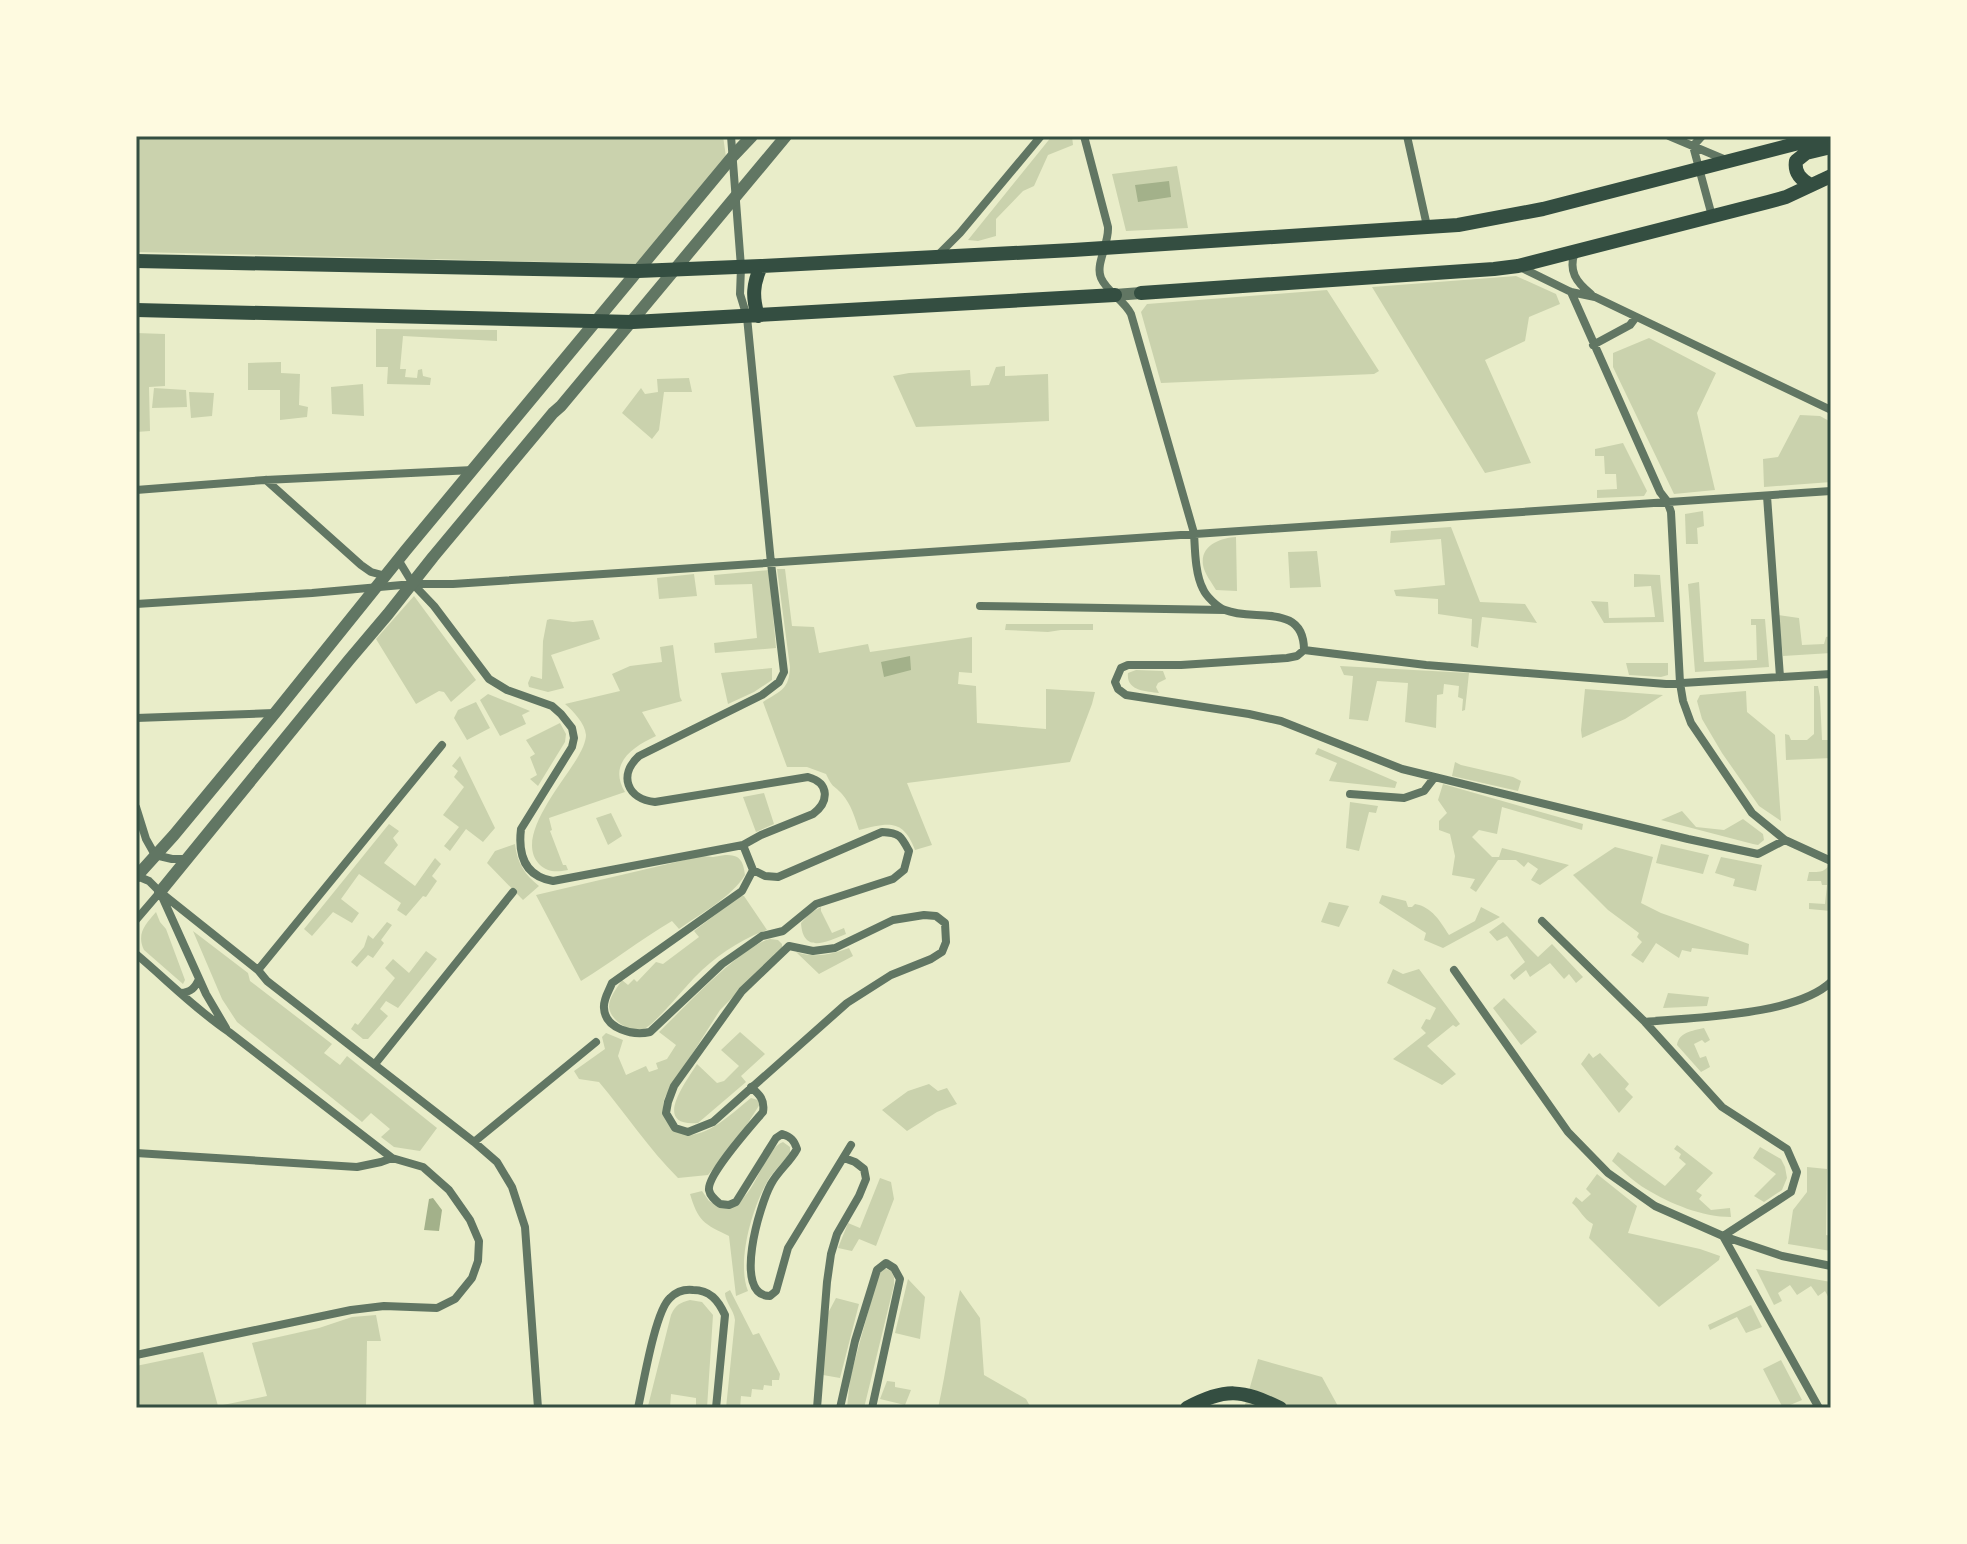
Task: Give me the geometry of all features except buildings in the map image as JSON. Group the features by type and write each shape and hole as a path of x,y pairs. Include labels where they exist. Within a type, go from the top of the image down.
{"main road":[{"path":"136,261 675,270 1469,224 1518,215 1826,136"},
{"path":"1811,185 1800,178 1796,161 1806,153 1831,147"},
{"path":"1141,293 1518,266 1786,197 1831,176"},
{"path":"752,316 754,282 761,266"},
{"path":"136,310 633,322 1115,295"},
{"path":"1187,1408 1233,1393 1253,1395 1280,1408"}],"street":[{"path":"399,561 413,584 434,606 489,679 507,690 552,706 572,728 572,747 521,829 520,854 525,864 543,880 553,881 743,845 820,808 825,799 824,789 819,782 808,777 655,802 644,801 627,785 631,763 649,749 762,695 779,682 784,672 771,563 752,316 741,301 731,136"},
{"path":"538,1408 525,1227 512,1187 497,1162 267,981 258,970 149,881 137,876 752,136"},
{"path":"136,920 433,557 786,136"},
{"path":"936,257 1041,136"},
{"path":"1084,136 1108,227 1100,271 1103,283 1131,314 1194,533 1203,601 1195,610"},
{"path":"1407,136 1427,226"},
{"path":"1669,136 1731,162"},
{"path":"1693,146 1702,136"},
{"path":"1693,146 1712,216"},
{"path":"1575,251 1572,272 1580,285 1595,297 1828,406"},
{"path":"1518,266 1571,292 1595,297"},
{"path":"1571,292 1671,512 1680,683 1691,723 1752,813 1785,840 1831,861"},
{"path":"1115,295 1141,293"},
{"path":"1593,345 1630,325 1636,317"},
{"path":"136,490 474,470"},
{"path":"265,480 361,565 386,576"},
{"path":"136,604 1831,491"},
{"path":"1767,496 1780,677"},
{"path":"1202,588 1213,602 1226,610"},
{"path":"980,606 1226,610 1286,618 1300,631 1304,650"},
{"path":"1785,840 1758,854 1688,839 1402,769 1281,721 1126,695 1115,682 1121,668 1128,665 1287,658 1297,656 1304,650 1426,665 1666,684 1831,674"},
{"path":"136,718 275,713"},
{"path":"258,970 442,745"},
{"path":"1350,794 1404,798 1424,791 1434,778"},
{"path":"136,807 146,839 155,855 186,859"},
{"path":"743,845 753,870 765,876 778,877 882,832 894,832 902,837 909,851 904,870 893,879 816,904 783,931 762,936 722,964 650,1032 627,1032 610,1024 603,1010 612,983 742,891 753,870"},
{"path":"160,892 214,1010 229,1032"},
{"path":"375,1064 513,892"},
{"path":"924,915 936,916 945,923 946,942 942,952 891,975 847,1003 713,1122 688,1132 675,1128 666,1113 674,1086 742,991 789,946 813,951 835,948 893,920 924,915"},
{"path":"1542,921 1645,1022 1722,1107 1787,1149 1797,1172 1791,1192 1723,1236"},
{"path":"783,931 789,946"},
{"path":"136,954 202,1014 392,1158 423,1167 449,1190 470,1220 479,1241 478,1261 472,1278 455,1299 437,1308 384,1306 351,1310 136,1355"},
{"path":"1454,970 1568,1132 1608,1173 1655,1206 1723,1236 1782,1256 1831,1266"},
{"path":"181,993 189,992 199,979"},
{"path":"1645,1022 1768,1009 1820,993 1831,982"},
{"path":"474,1142 596,1042"},
{"path":"751,1087 764,1103 763,1112 708,1186 709,1193 720,1204 736,1202 776,1138 782,1134 794,1141 797,1149 771,1184 753,1234 751,1283 762,1296 770,1296 776,1291 788,1248 851,1145"},
{"path":"136,1153 357,1167 392,1158"},
{"path":"817,1408 831,1254 837,1234 866,1179 864,1169 844,1158"},
{"path":"1723,1236 1819,1408"},
{"path":"840,1408 855,1341 877,1270 886,1263 894,1268 900,1279 872,1408"},
{"path":"638,1408 660,1315 668,1299 684,1289 703,1290 719,1302 725,1315 716,1408"}],"shaded area":[{"path":"136,136 723,136 726,157 637,264 136,252"},
{"path":"1052,136 1072,136 1073,145 1048,155 1034,186 1023,191 996,219 996,236 978,241 968,240"},
{"path":"1177,166 1188,228 1126,231 1112,174"},
{"path":"1169,181 1171,197 1138,202 1135,185"},
{"path":"1516,276 1556,294 1560,304 1529,317 1525,341 1485,360 1531,463 1485,473 1372,287"},
{"path":"1327,290 1379,371 1374,374 1161,383 1141,312 1147,304"},
{"path":"376,329 497,330 497,341 403,336 400,369 406,369 405,377 417,378 418,370 422,369 423,376 431,378 430,385 387,384 388,367 376,367"},
{"path":"136,333 165,334 165,386 149,387 150,431 136,432"},
{"path":"1649,338 1716,373 1697,413 1715,490 1674,494 1613,367 1613,353"},
{"path":"281,362 281,373 300,374 299,405 308,407 307,417 280,420 280,390 248,390 248,363"},
{"path":"1005,366 1005,376 1048,374 1049,421 916,427 893,376 970,370 971,386 989,385 996,367"},
{"path":"689,378 692,392 664,392 659,430 652,439 622,413 641,388 645,394 658,392 657,379"},
{"path":"363,384 364,416 332,414 331,387"},
{"path":"154,388 186,390 187,407 152,408"},
{"path":"189,392 214,393 212,416 191,418"},
{"path":"1800,415 1820,416 1831,422 1831,482 1764,487 1763,459 1778,457"},
{"path":"1623,443 1647,491 1644,496 1597,498 1597,490 1617,489 1616,474 1605,474 1604,456 1595,456 1595,449"},
{"path":"1703,511 1704,526 1697,528 1698,544 1686,544 1685,514"},
{"path":"1451,527 1480,602 1525,604 1537,623 1482,617 1478,648 1471,646 1472,619 1438,614 1438,599 1396,596 1394,590 1445,585 1441,539 1390,543 1391,531"},
{"path":"1236,537 1237,591 1216,590 1206,575 1205,552 1218,541"},
{"path":"1317,551 1321,587 1290,588 1288,552"},
{"path":"777,569 785,569 792,626 814,627 819,653 868,644 870,652 972,637 972,673 959,672 958,684 976,686 977,723 1046,729 1046,689 1095,692 1070,762 907,783 932,845 915,850 905,832 893,825 859,830 848,802 826,774 807,767 787,767 763,702 783,688 790,667"},
{"path":"769,570 776,648 715,653 714,643 757,638 752,584 715,585 714,575"},
{"path":"694,574 697,596 659,599 657,578"},
{"path":"1634,574 1660,575 1664,622 1604,623 1591,601 1608,602 1609,618 1655,617 1651,586 1634,587"},
{"path":"1699,582 1704,662 1757,660 1756,625 1751,625 1751,619 1765,619 1769,667 1695,672 1688,584"},
{"path":"414,596 476,680 451,702 444,692 439,691 416,704 376,639"},
{"path":"1778,615 1799,618 1802,645 1824,644 1826,637 1831,636 1831,653 1783,656"},
{"path":"547,620 573,622 593,620 600,639 551,655 564,688 548,692 529,687 528,683 531,676 542,679 543,641"},
{"path":"1006,624 1093,624 1093,630 1005,630"},
{"path":"673,645 682,701 642,712 656,736 631,751 621,765 620,782 625,792 549,818 550,831 563,865 568,870 546,869 539,864 533,852 537,823 580,753 586,737 581,722 565,704 620,691 612,674 630,666 662,662 660,647"},
{"path":"910,656 911,670 884,677 881,662"},
{"path":"1626,663 1668,663 1668,675 1629,675"},
{"path":"1340,666 1469,673 1465,710 1462,711 1463,699 1458,697 1459,686 1444,684 1443,694 1437,695 1436,728 1405,722 1408,683 1377,681 1368,721 1349,719 1353,676 1344,675"},
{"path":"772,668 772,680 728,704 721,673"},
{"path":"1136,670 1163,671 1166,679 1156,687 1159,693 1138,689 1130,683 1128,673"},
{"path":"1814,686 1818,686 1820,697 1822,740 1831,740 1831,758 1786,760 1785,734 1791,740 1807,740 1814,734"},
{"path":"1585,689 1663,695 1625,719 1582,738"},
{"path":"1746,691 1747,712 1775,735 1781,821 1759,806 1722,753 1702,719 1697,701 1700,695"},
{"path":"488,694 530,711 522,715 526,724 500,736 480,700"},
{"path":"476,702 490,728 467,740 454,718 458,710"},
{"path":"560,723 566,734 565,742 538,786 530,779 537,775 530,757 535,754 526,740"},
{"path":"1318,748 1397,782 1395,788 1329,781 1337,763 1315,754"},
{"path":"460,756 495,828 483,842 466,829 450,851 444,846 459,827 443,815 464,787 454,777 458,771 452,766"},
{"path":"1455,762 1513,777 1521,781 1518,791 1452,776"},
{"path":"1443,784 1583,824 1582,830 1502,807 1497,834 1479,830 1472,837 1492,857 1499,857 1502,848 1569,865 1540,885 1531,880 1538,869 1528,862 1524,867 1516,860 1498,860 1476,892 1470,888 1475,879 1452,875 1455,856 1450,834 1439,830 1439,821 1447,813 1438,800"},
{"path":"764,793 774,824 756,832 743,797"},
{"path":"1350,802 1378,806 1376,813 1369,812 1359,851 1346,848"},
{"path":"1682,811 1696,827 1724,830 1743,819 1763,834 1764,840 1758,845 1661,820"},
{"path":"611,813 622,836 608,845 596,818"},
{"path":"389,824 399,831 393,838 398,845 384,863 415,886 435,858 441,864 432,876 437,881 426,897 423,896 406,916 397,910 401,903 359,874 341,899 359,913 352,923 333,912 312,936 304,929"},
{"path":"515,844 522,868 539,886 523,900 487,863 495,851"},
{"path":"1661,844 1709,855 1703,874 1656,863"},
{"path":"1615,847 1653,857 1641,903 1749,944 1748,955 1692,948 1691,952 1682,950 1679,958 1656,943 1643,963 1631,955 1642,942 1637,937 1639,933 1608,910 1573,875"},
{"path":"725,855 740,859 745,875 724,898 679,929 672,921 581,981 536,895 702,856"},
{"path":"1721,857 1762,865 1756,891 1733,886 1735,879 1715,873"},
{"path":"1829,865 1831,911 1809,909 1809,903 1825,904 1827,885 1822,885 1821,881 1807,881 1809,872 1823,871"},
{"path":"741,895 767,930 737,944 711,963 647,1027 632,1030 617,1021 610,1012 609,1003 622,980 628,985 634,979 637,982 656,962 663,964 699,937 694,931"},
{"path":"1382,895 1406,901 1408,907 1415,904 1426,908 1449,935 1475,921 1481,907 1500,917 1443,948 1424,940 1426,933 1379,903"},
{"path":"1329,902 1349,906 1339,927 1321,922"},
{"path":"821,907 832,933 844,928 846,934 818,943 806,939 801,923"},
{"path":"156,912 166,929 185,980 183,984 144,950 142,934"},
{"path":"387,922 392,925 381,940 384,943 373,958 368,955 357,967 351,962 364,947 368,935 373,939"},
{"path":"1503,922 1538,957 1552,944 1583,977 1576,983 1569,974 1564,979 1550,963 1530,977 1526,970 1514,980 1510,975 1525,962 1507,936 1497,941 1489,932"},
{"path":"193,931 248,973 250,981 332,1044 324,1053 340,1065 347,1056 437,1128 420,1151 394,1147 381,1137 390,1129 371,1113 362,1122 237,1022 222,999"},
{"path":"770,939 778,940 782,948 720,1010 665,1097 663,1108 671,1125 690,1135 712,1128 751,1098 760,1104 708,1175 678,1178 599,1082 579,1079 574,1071 605,1049 602,1037 606,1033 623,1040 618,1056 626,1075 646,1066 649,1072 658,1069 656,1063 667,1059 676,1045 659,1032 729,965"},
{"path":"849,948 853,956 819,974 796,952 822,955"},
{"path":"426,951 437,959 398,1008 386,1001 380,1009 388,1016 368,1039 363,1039 351,1029 355,1023 358,1025 395,978 385,968 393,959 409,973"},
{"path":"1393,969 1403,974 1419,969 1460,1024 1456,1027 1453,1025 1427,1046 1456,1074 1442,1085 1393,1059 1426,1033 1421,1028 1436,1008 1387,983"},
{"path":"1668,993 1709,997 1707,1006 1663,1008"},
{"path":"1504,998 1537,1032 1521,1045 1493,1008"},
{"path":"1704,1028 1710,1040 1694,1044 1700,1058 1706,1056 1710,1067 1701,1072 1677,1045 1683,1035"},
{"path":"740,1032 765,1054 741,1076 746,1082 698,1123 676,1118 676,1102 697,1064 717,1083 724,1081 739,1066 721,1050"},
{"path":"1589,1053 1593,1058 1600,1053 1629,1084 1625,1089 1633,1097 1619,1113 1581,1064"},
{"path":"929,1084 938,1091 947,1088 957,1104 937,1112 907,1131 882,1110 908,1091"},
{"path":"783,1142 790,1147 790,1153 764,1188 748,1233 744,1264 748,1291 736,1296 729,1236 703,1221 690,1194 702,1191 709,1201 723,1208 737,1203 747,1194 771,1152"},
{"path":"1677,1145 1713,1173 1696,1191 1702,1195 1699,1199 1711,1210 1730,1208 1731,1217 1698,1212 1666,1200 1637,1183 1612,1161 1618,1152 1665,1186 1686,1164 1674,1149"},
{"path":"1760,1147 1781,1159 1787,1178 1782,1190 1764,1202 1754,1196 1776,1174 1753,1158"},
{"path":"1807,1167 1827,1169 1826,1235 1831,1236 1831,1251 1788,1244 1793,1210 1807,1192"},
{"path":"1597,1174 1637,1206 1628,1233 1700,1249 1720,1256 1719,1260 1659,1307 1589,1238 1593,1224 1572,1203 1576,1197 1582,1202 1591,1194 1586,1189"},
{"path":"880,1178 891,1182 894,1199 876,1246 859,1239 852,1251 838,1248 848,1223 860,1228"},
{"path":"433,1198 442,1210 439,1231 424,1230 429,1199"},
{"path":"884,1268 891,1271 894,1285 864,1408 847,1408 850,1378 879,1272"},
{"path":"1756,1269 1831,1282 1831,1302 1825,1291 1818,1296 1811,1286 1797,1295 1790,1285 1778,1293 1782,1301 1774,1305"},
{"path":"908,1279 925,1297 920,1339 895,1333"},
{"path":"730,1290 753,1335 759,1333 780,1374 779,1380 772,1380 772,1386 764,1385 763,1390 752,1389 751,1397 741,1396 740,1408 726,1408 735,1320 725,1296"},
{"path":"960,1290 980,1318 984,1375 1026,1399 1031,1408 938,1408"},
{"path":"836,1298 859,1304 840,1378 823,1375 827,1315"},
{"path":"690,1300 702,1302 713,1315 707,1408 696,1408 696,1398 671,1394 670,1407 652,1408 648,1406 671,1315 679,1304"},
{"path":"1751,1305 1762,1327 1746,1333 1737,1317 1710,1330 1708,1325"},
{"path":"376,1315 381,1341 367,1341 366,1408 136,1408 136,1366 203,1352 218,1406 267,1396 252,1343 352,1317"},
{"path":"1258,1359 1322,1377 1339,1408 1244,1408"},
{"path":"1781,1360 1802,1400 1783,1408 1763,1369"},
{"path":"887,1381 895,1382 895,1387 911,1390 905,1405 880,1399"}]}
